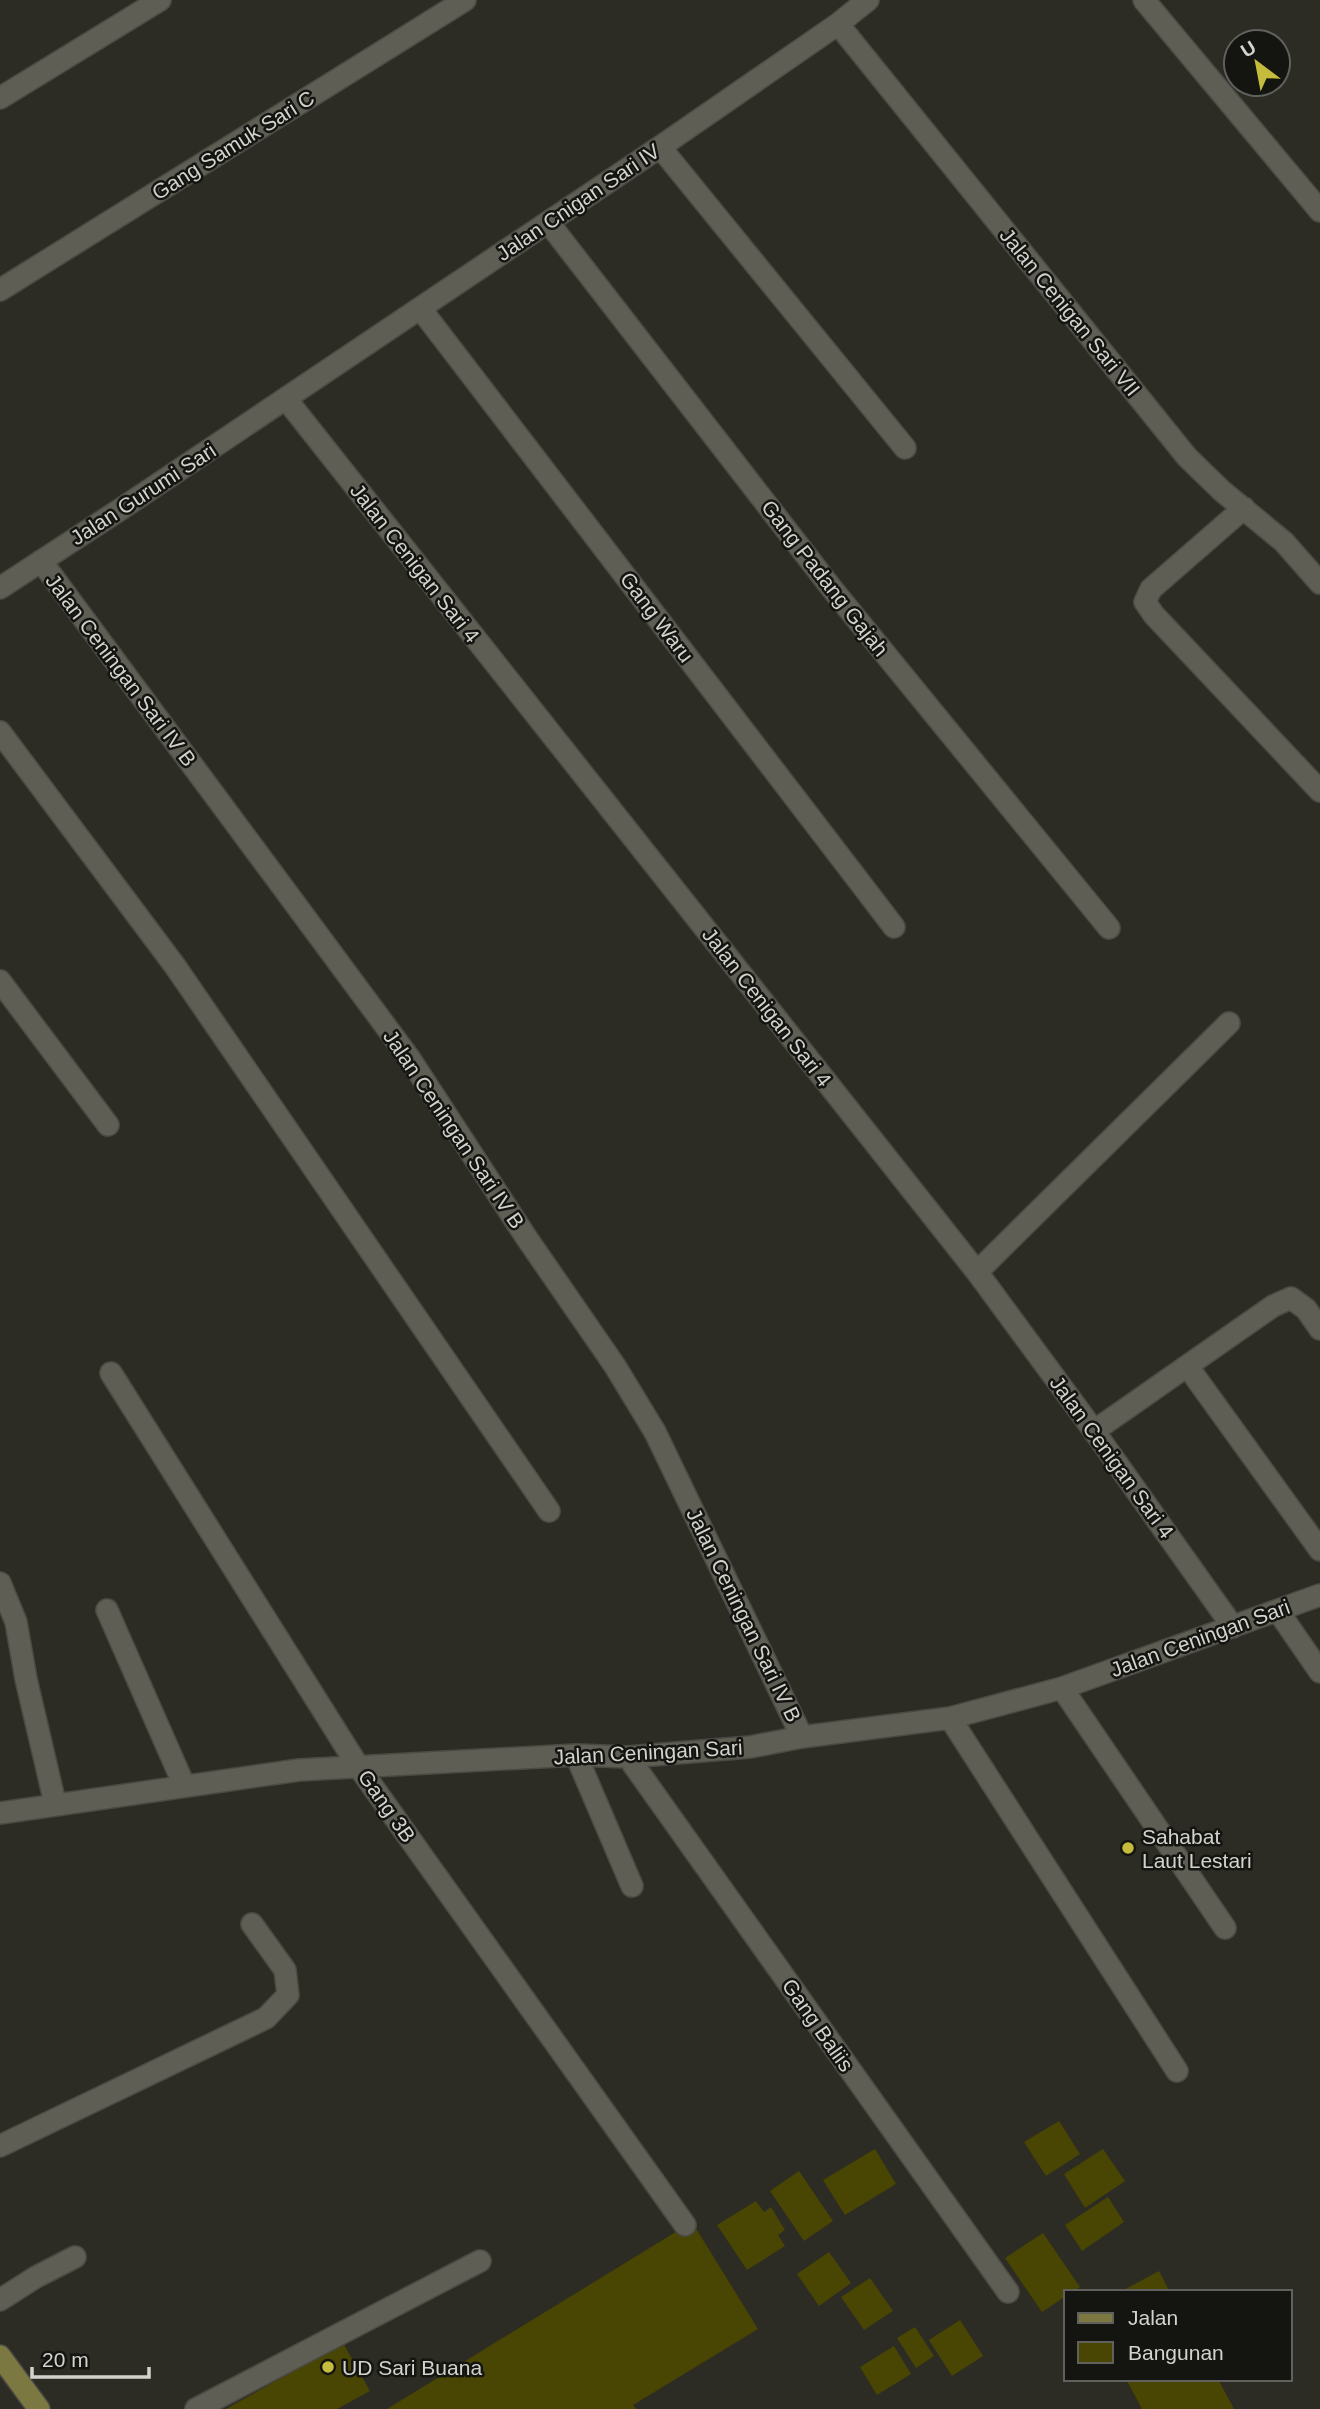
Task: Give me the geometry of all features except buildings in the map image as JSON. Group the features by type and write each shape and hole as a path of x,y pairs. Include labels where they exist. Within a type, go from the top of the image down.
{"main road":[{"path":"0,2356 39,2409"}],"street":[{"path":"0,98 160,0"},
{"name":"Gang Samuk Sari C","path":"0,290 466,0"},
{"name":"Jalan Cnigan Sari IV","path":"286,399 660,147 838,24 868,0"},
{"path":"1144,0 1320,211"},
{"name":"Jalan Cenigan Sari VII","path":"838,24 1187,457 1284,541 1320,583"},
{"path":"660,147 905,448"},
{"name":"Gang Padang Gajah","path":"548,222 833,590 1109,928"},
{"name":"Gang Waru","path":"420,308 894,927"},
{"name":"Jalan Gurumi Sari","path":"0,588 286,399"},
{"name":"Jalan Cenigan Sari 4","path":"286,399 977,1272 1233,1627"},
{"path":"1244,509 1151,589 1145,602 1154,615 1320,791"},
{"name":"Jalan Ceningan Sari IV B","path":"40,561 410,1059 526,1237 615,1366 661,1444 802,1737"},
{"path":"0,732 174,966 549,1511"},
{"path":"0,981 108,1125"},
{"path":"977,1272 1229,1023"},
{"path":"1094,1431 1273,1306 1290,1298 1306,1309 1320,1329"},
{"path":"1188,1367 1320,1550"},
{"name":"Gang 3B","path":"111,1373 358,1766 685,2225"},
{"path":"0,1583 16,1622 26,1679 55,1803"},
{"name":"Jalan Ceningan Sari","path":"0,1813 299,1770 576,1755 628,1757 750,1747 802,1737 950,1718 1062,1688 1320,1595"},
{"path":"107,1610 184,1785"},
{"path":"1278,1611 1320,1672"},
{"path":"1062,1688 1225,1928"},
{"path":"950,1718 1177,2071"},
{"path":"576,1755 632,1886"},
{"name":"Gang Baliis","path":"628,1757 1008,2292"},
{"path":"0,2146 266,2018 288,1996 285,1970 252,1924"},
{"path":"0,2300 75,2257"},
{"path":"196,2409 480,2261"}],"place":[{"name":"Sahabat Laut Lestari","path":"1128,1848"},
{"name":"UD Sari Buana","path":"328,2367"}]}
